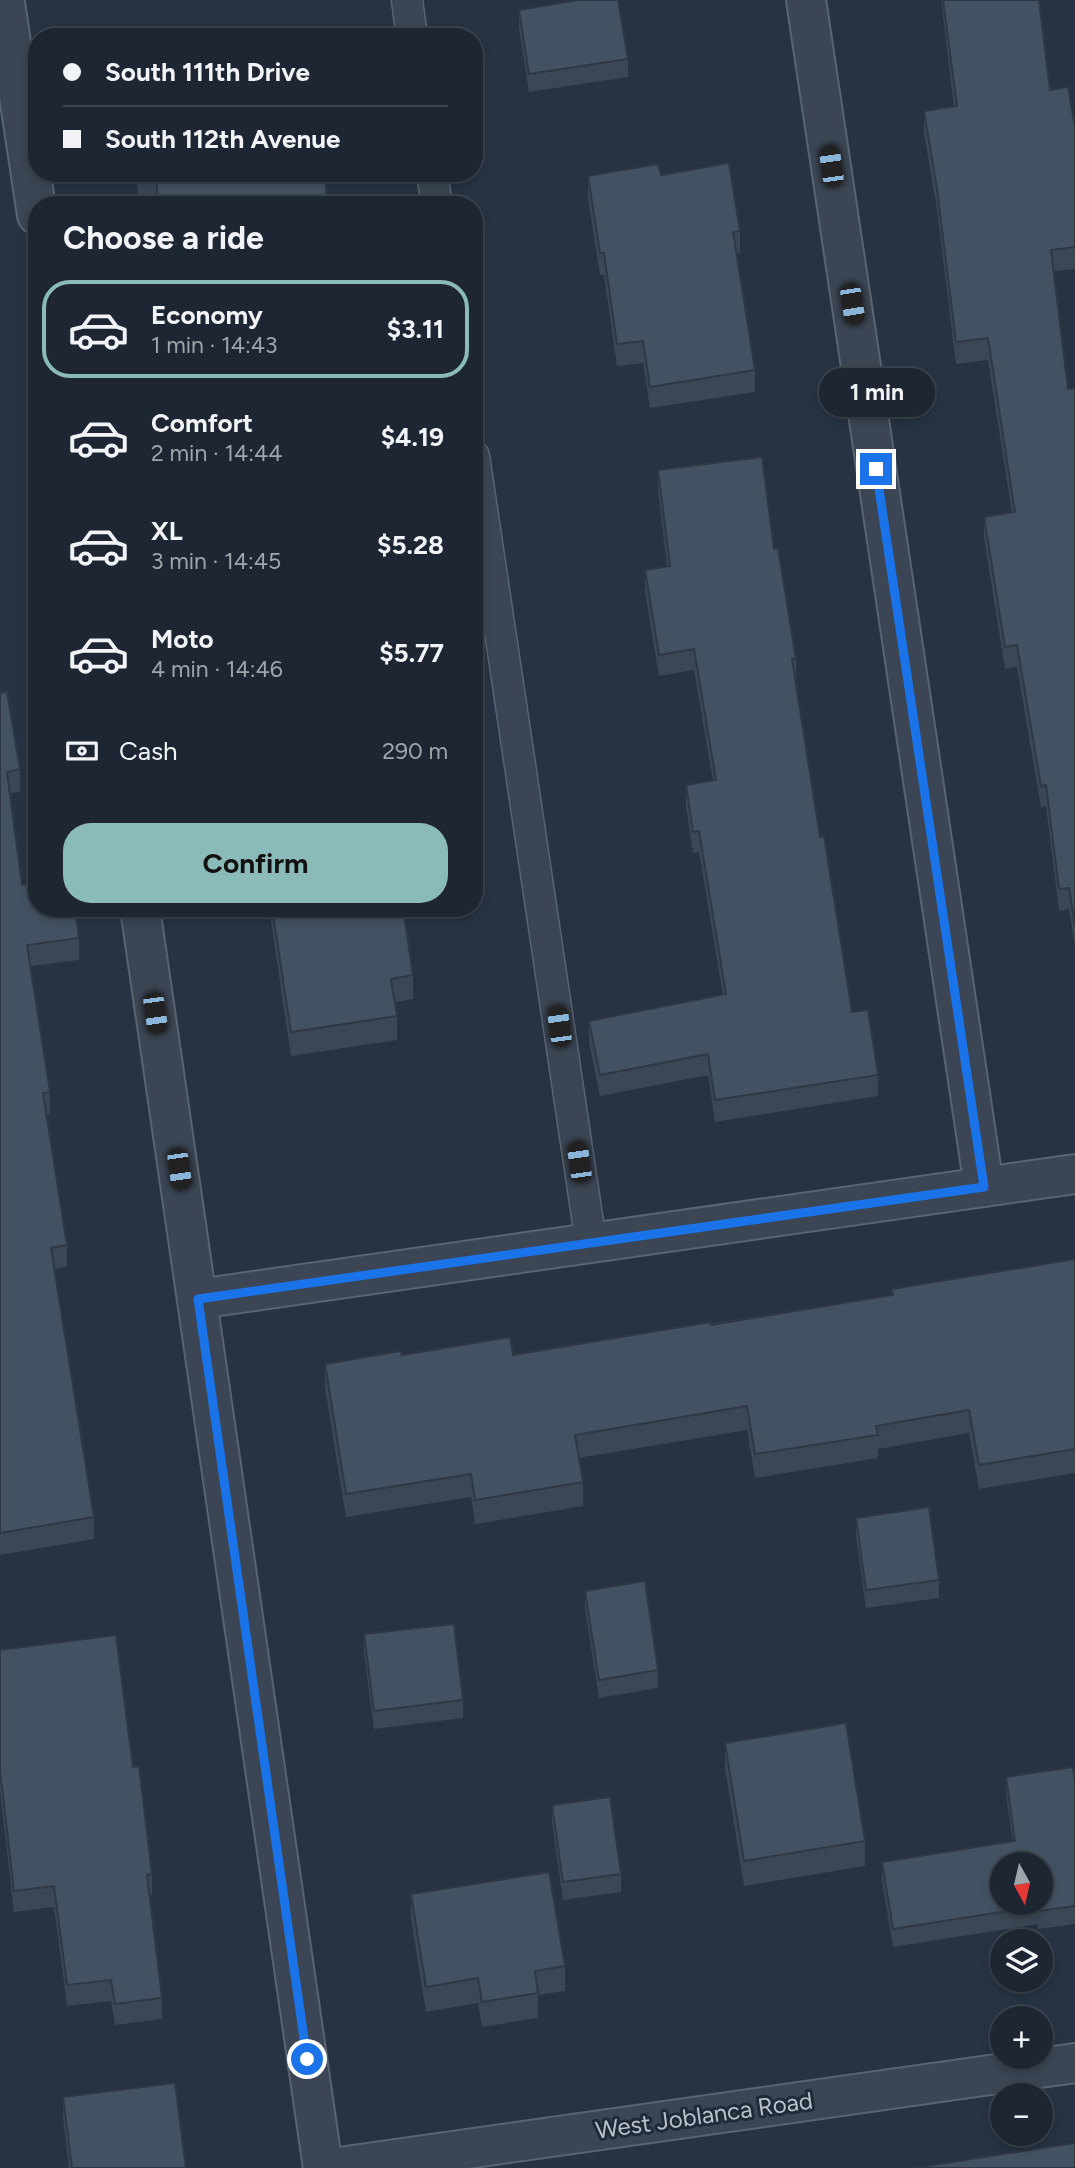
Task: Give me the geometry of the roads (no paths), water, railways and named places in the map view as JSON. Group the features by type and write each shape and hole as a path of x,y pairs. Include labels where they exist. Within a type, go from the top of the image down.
{"street":[{"path":"806,0 984,1187"},
{"path":"11,2 28,141"},
{"path":"141,917 323,2168"},
{"path":"198,1299 1075,1174"},
{"name":"West Joblanca Road","path":"332,2168 1075,2063"}],"lane":[{"path":"407,0 411,28"},
{"path":"483,517 591,1243"}]}
